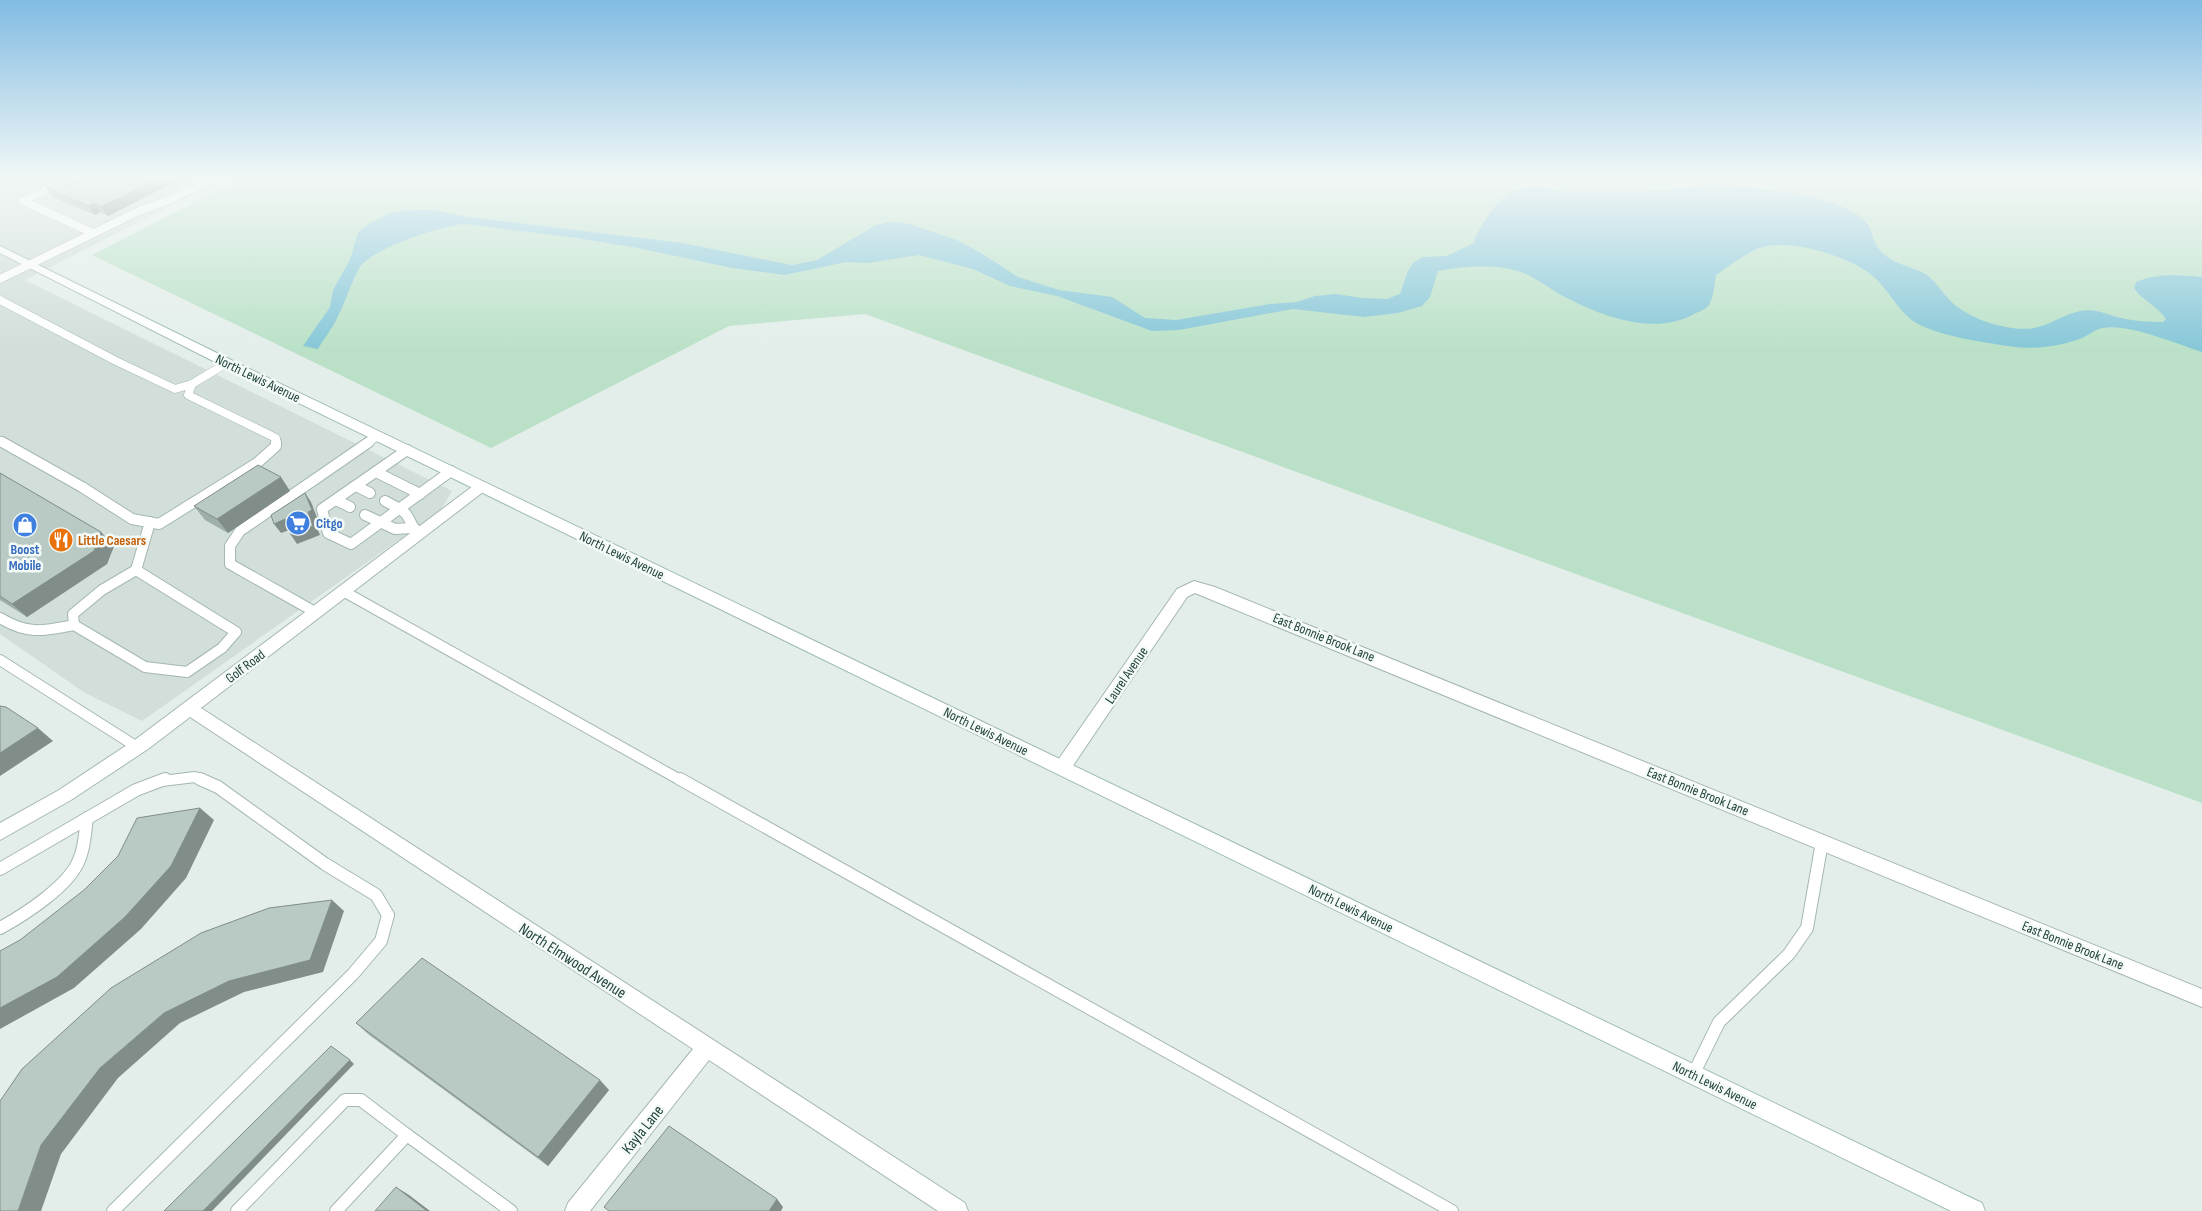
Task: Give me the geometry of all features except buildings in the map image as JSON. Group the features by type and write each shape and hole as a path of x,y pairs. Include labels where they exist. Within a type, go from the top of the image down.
{"street":[{"name":"North Lewis Avenue","path":"0,249 227,363 1974,1211"},
{"name":"Golf Road","path":"0,832 65,795 137,747 343,592 416,531 482,486"},
{"name":"Laurel Avenue","path":"1062,768 1182,593 1194,587"},
{"name":"East Bonnie Brook Lane","path":"1194,587 1210,590 2202,998"},
{"name":"North Elmwood Avenue","path":"190,708 957,1211"},
{"name":"Kayla Lane","path":"576,1211 707,1047"}],"lane":[{"path":"0,279 88,236"},
{"path":"0,300 116,361 175,389 192,384 227,363"},
{"path":"74,626 74,614 102,590 136,570 154,523 257,463 276,446 276,438 215,410 188,395 192,384"},
{"path":"315,612 230,564 229,547 234,536 240,530 378,436"},
{"path":"0,442 82,487 132,519 154,523"},
{"path":"407,450 322,510 328,533 351,544 451,472"},
{"path":"376,472 420,494"},
{"path":"356,486 370,493"},
{"path":"336,500 350,507"},
{"path":"365,515 395,529 416,531 410,517 400,508 385,501"},
{"path":"0,618 16,629 30,633 74,626 145,667 187,672 222,648 236,632 136,570"},
{"path":"343,592 1452,1211"},
{"path":"0,660 137,747"},
{"path":"0,869 144,787 166,779 195,777 218,787 325,864 376,895 388,915 381,941 353,974 113,1211"},
{"path":"0,928 12,923 56,889 79,862 87,818"},
{"path":"1693,1075 1719,1022 1789,954 1806,928 1812,908 1822,842"},
{"path":"237,1211 345,1100 362,1100 511,1211"},
{"path":"336,1211 408,1135"}],"shaded area":[{"path":"0,236 113,236 25,280 452,491 440,511 142,721 85,693 0,634"}],"green space":[{"path":"130,236 2202,236 2202,803 865,314 729,326 491,448 92,255"}],"water":[{"path":"357,236 418,236 392,246 367,260 360,267 336,320 318,349 303,346 330,307 333,290 350,260"},
{"path":"557,236 620,236 682,243 792,265 817,260 858,236 944,236 957,240 981,253 1018,277 1059,290 1112,297 1145,318 1176,320 1270,304 1297,302 1315,296 1336,294 1387,299 1400,294 1408,271 1413,263 1423,257 1447,256 1474,243 1477,236 1873,236 1882,253 1898,263 1927,275 1951,301 1966,313 1986,322 2008,328 2024,329 2045,325 2069,314 2088,310 2132,320 2163,322 2166,319 2163,314 2137,293 2134,288 2136,282 2160,276 2202,277 2202,352 2139,331 2113,327 2100,329 2064,344 2036,348 2008,346 1953,336 1914,322 1902,311 1881,284 1865,270 1836,256 1802,247 1785,245 1757,249 1741,257 1716,275 1712,298 1706,308 1681,320 1665,323 1648,324 1615,318 1583,306 1524,273 1499,267 1478,266 1438,271 1430,297 1422,306 1398,313 1364,317 1293,309 1179,330 1152,331 1057,296 1010,286 973,269 919,255 867,263 846,262 785,275 732,268 638,248"}],"place":[{"name":"Citgo","path":"298,523"},
{"name":"Boost Mobile","path":"25,525"},
{"name":"Little Caesars","path":"61,540"}]}
